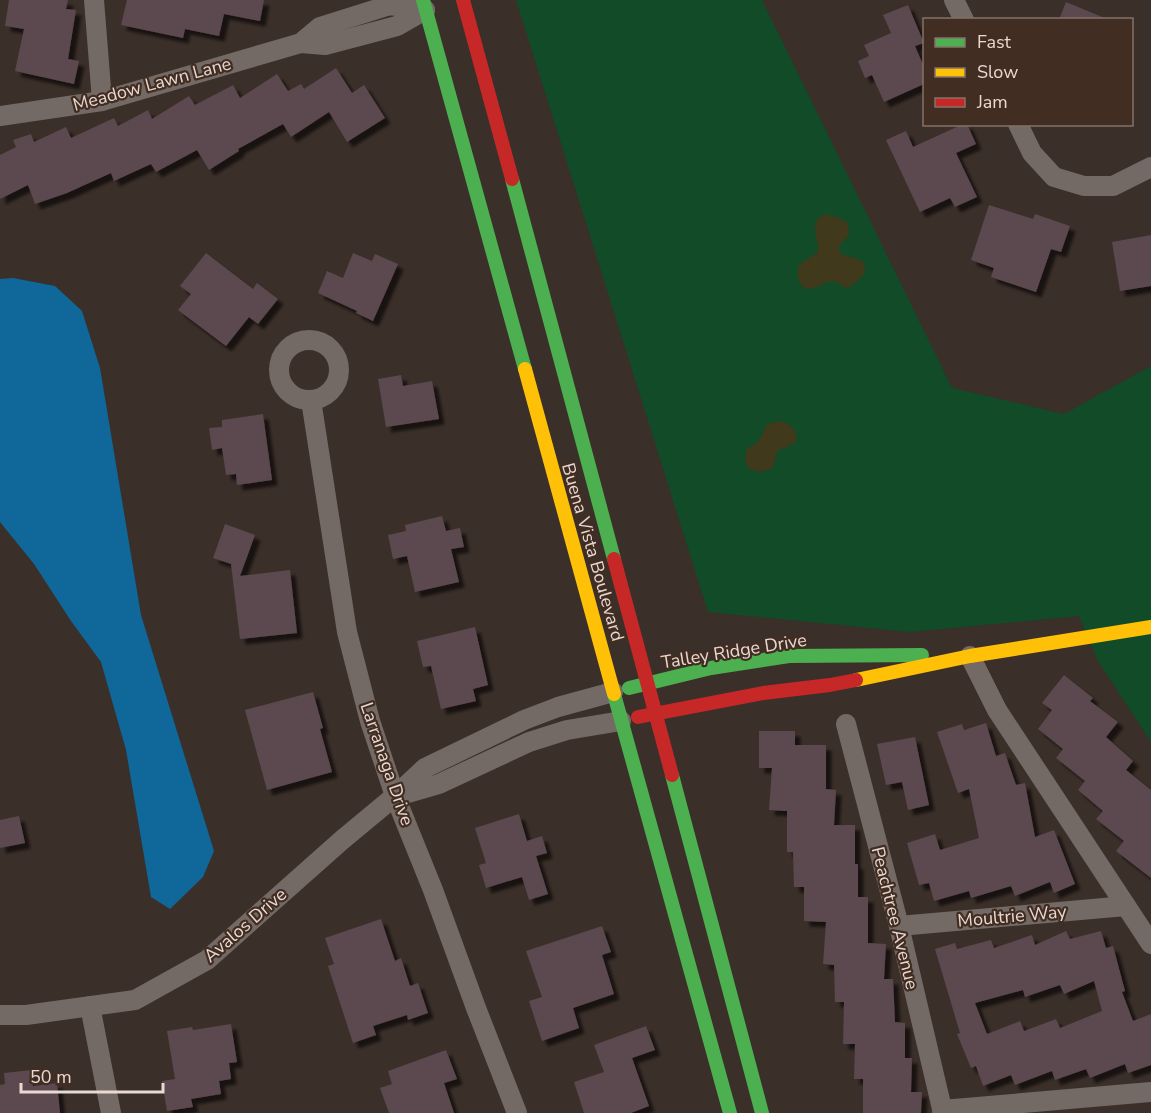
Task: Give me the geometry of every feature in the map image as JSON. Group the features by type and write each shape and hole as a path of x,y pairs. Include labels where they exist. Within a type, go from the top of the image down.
{"main road":[{"name":"Buena Vista Boulevard","path":"443,3 648,683 762,1113"},
{"name":"Buena Vista Boulevard","path":"443,3 613,692 730,1113"},
{"name":"Talley Ridge Drive","path":"621,721 656,712 763,693 830,685 970,656 1151,627"},
{"name":"Talley Ridge Drive","path":"613,692 711,668 789,657 873,654 970,656"}],"street":[{"path":"93,0 102,100"},
{"path":"954,0 963,18"},
{"name":"Meadow Lawn Lane","path":"0,116 102,100 302,43 325,45 397,26 443,3"},
{"path":"1019,126 1032,153 1054,177 1084,186 1113,186 1151,167"},
{"name":"Larranaga Drive","path":"311,400 347,632 370,721 395,796 518,1113"},
{"path":"970,656 997,710 1151,944"},
{"name":"Avalos Drive","path":"0,1015 26,1016 135,1000 207,960 425,768 524,720 558,707 613,692"},
{"name":"Avalos Drive","path":"395,796 439,784 529,742 567,730 621,721"},
{"name":"Peachtree Avenue","path":"846,724 899,926 943,1112"},
{"name":"Moultrie Way","path":"899,926 1126,906"},
{"path":"90,1006 111,1113"},
{"path":"943,1112 1151,1092"}],"green space":[{"path":"516,0 762,0 952,388 1064,414 1151,366 1151,742 1098,661 1079,616 910,632 708,612"}],"sand":[{"path":"826,214 848,223 849,235 839,246 839,252 862,262 865,265 864,274 846,288 833,281 814,288 805,288 798,278 799,265 818,252 816,223 818,218"},
{"path":"780,421 796,433 796,441 777,451 773,468 759,472 749,469 745,460 747,449 759,441 767,424"}],"water":[{"path":"13,278 55,286 82,311 100,368 141,615 214,851 203,877 170,909 151,897 126,750 101,662 34,564 0,522 0,279"}],"building":[{"path":"9,0 68,0 66,9 76,10 68,59 79,61 74,84 15,71 24,29 5,26"},
{"path":"127,0 264,0 260,21 224,14 219,36 185,29 183,38 121,25"},
{"path":"1066,2 1105,18 1060,18"},
{"path":"908,5 923,41 923,43 915,46 923,65 923,84 884,102 872,75 865,78 858,61 869,56 864,45 891,33 883,15"},
{"path":"336,68 352,93 364,85 385,118 347,142 329,112 291,137 283,124 238,149 239,151 209,170 197,150 156,172 151,164 114,181 111,173 67,193 35,204 28,185 0,199 0,155 16,147 13,140 31,134 34,142 66,127 71,138 114,118 118,126 148,110 152,119 189,96 195,105 233,85 240,98 277,74 288,91 301,84 304,89"},
{"path":"959,126 968,126 976,144 956,153 977,197 955,207 950,198 920,212 886,140 906,131 913,147"},
{"path":"989,205 1033,219 1035,214 1070,226 1061,252 1051,249 1036,292 991,277 994,268 971,260"},
{"path":"1151,235 1151,286 1120,291 1112,242"},
{"path":"206,253 253,289 257,283 278,299 258,324 249,317 226,346 178,310 191,294 180,286"},
{"path":"353,253 372,261 375,254 398,264 373,321 318,293 327,271 343,278"},
{"path":"401,375 403,386 432,381 439,419 386,427 378,379"},
{"path":"263,414 272,480 237,485 236,474 226,475 222,448 212,450 209,428 222,427 222,420"},
{"path":"442,516 446,531 460,528 464,547 451,549 459,582 415,592 407,556 393,559 388,535 406,531 405,525"},
{"path":"225,524 255,535 240,576 290,570 297,633 240,639 231,564 213,558"},
{"path":"475,627 488,685 473,689 476,701 441,709 431,666 423,667 417,641"},
{"path":"1064,675 1093,698 1090,701 1118,722 1106,737 1133,761 1126,770 1151,790 1151,878 1116,851 1124,841 1096,819 1103,811 1078,790 1085,781 1056,758 1063,749 1038,729 1052,710 1042,703"},
{"path":"313,692 332,772 267,790 245,710"},
{"path":"986,723 996,756 1005,753 1016,785 1025,783 1035,837 1054,830 1075,884 1054,893 1050,882 1015,896 1011,886 971,898 969,891 934,901 929,883 919,885 907,843 935,834 940,850 979,838 969,789 958,793 937,732 962,724 964,730"},
{"path":"759,731 795,731 795,745 826,745 826,789 836,790 834,825 855,825 858,897 868,897 868,943 886,944 884,979 893,979 895,1022 905,1023 905,1058 912,1058 911,1092 922,1092 921,1113 863,1113 863,1079 854,1079 855,1044 843,1044 844,1002 835,1002 834,965 823,964 826,922 804,921 804,887 794,887 793,852 787,852 787,811 769,810 772,768 759,768"},
{"path":"915,737 929,805 908,810 902,782 886,785 877,744"},
{"path":"519,814 527,841 542,836 547,853 536,856 548,894 529,900 522,877 486,888 479,865 486,863 475,828"},
{"path":"19,816 25,843 0,848 0,820"},
{"path":"381,919 395,961 401,958 410,986 418,983 428,1013 408,1020 407,1015 373,1026 376,1035 353,1043 328,966 334,964 325,938"},
{"path":"602,926 611,952 602,955 614,994 573,1008 579,1028 542,1041 529,1001 542,997 526,951"},
{"path":"1066,931 1070,939 1101,931 1106,948 1113,946 1125,991 1122,992 1133,1021 1151,1014 1151,1065 1128,1073 1125,1064 1090,1078 1086,1069 1055,1080 1052,1071 1015,1085 1011,1075 983,1086 976,1066 971,1068 957,1034 960,1033 935,949 955,943 957,949 991,940 994,948 1032,935 1035,945","holes":["1094,981 1102,1011 1060,1028 1056,1019 1024,1031 1020,1021 987,1034 975,1003 1023,990 1025,997 1060,985 1064,994"]},
{"path":"231,1024 237,1062 229,1063 231,1079 219,1081 221,1094 191,1099 193,1107 167,1111 162,1081 175,1079 167,1031 192,1027 193,1030"},
{"path":"646,1026 655,1050 632,1058 649,1106 631,1113 584,1113 574,1082 604,1072 594,1045"},
{"path":"446,1050 457,1079 444,1083 454,1113 389,1113 380,1088 392,1084 388,1071"},
{"path":"32,1070 33,1086 57,1083 60,1113 0,1113 0,1085 5,1084 4,1073"}],"traffic: fast":[{"path":"423,0 525,369"},
{"path":"512,179 614,559"},
{"path":"629,688 711,668 789,656 922,655"},
{"path":"614,694 730,1113"},
{"path":"672,775 762,1113"}],"traffic: slow":[{"path":"525,369 614,694"},
{"path":"856,680 970,656 1151,627"}],"traffic: jam":[{"path":"463,0 512,179"},
{"path":"614,559 672,775"},
{"path":"638,717 763,693 856,680"}]}
